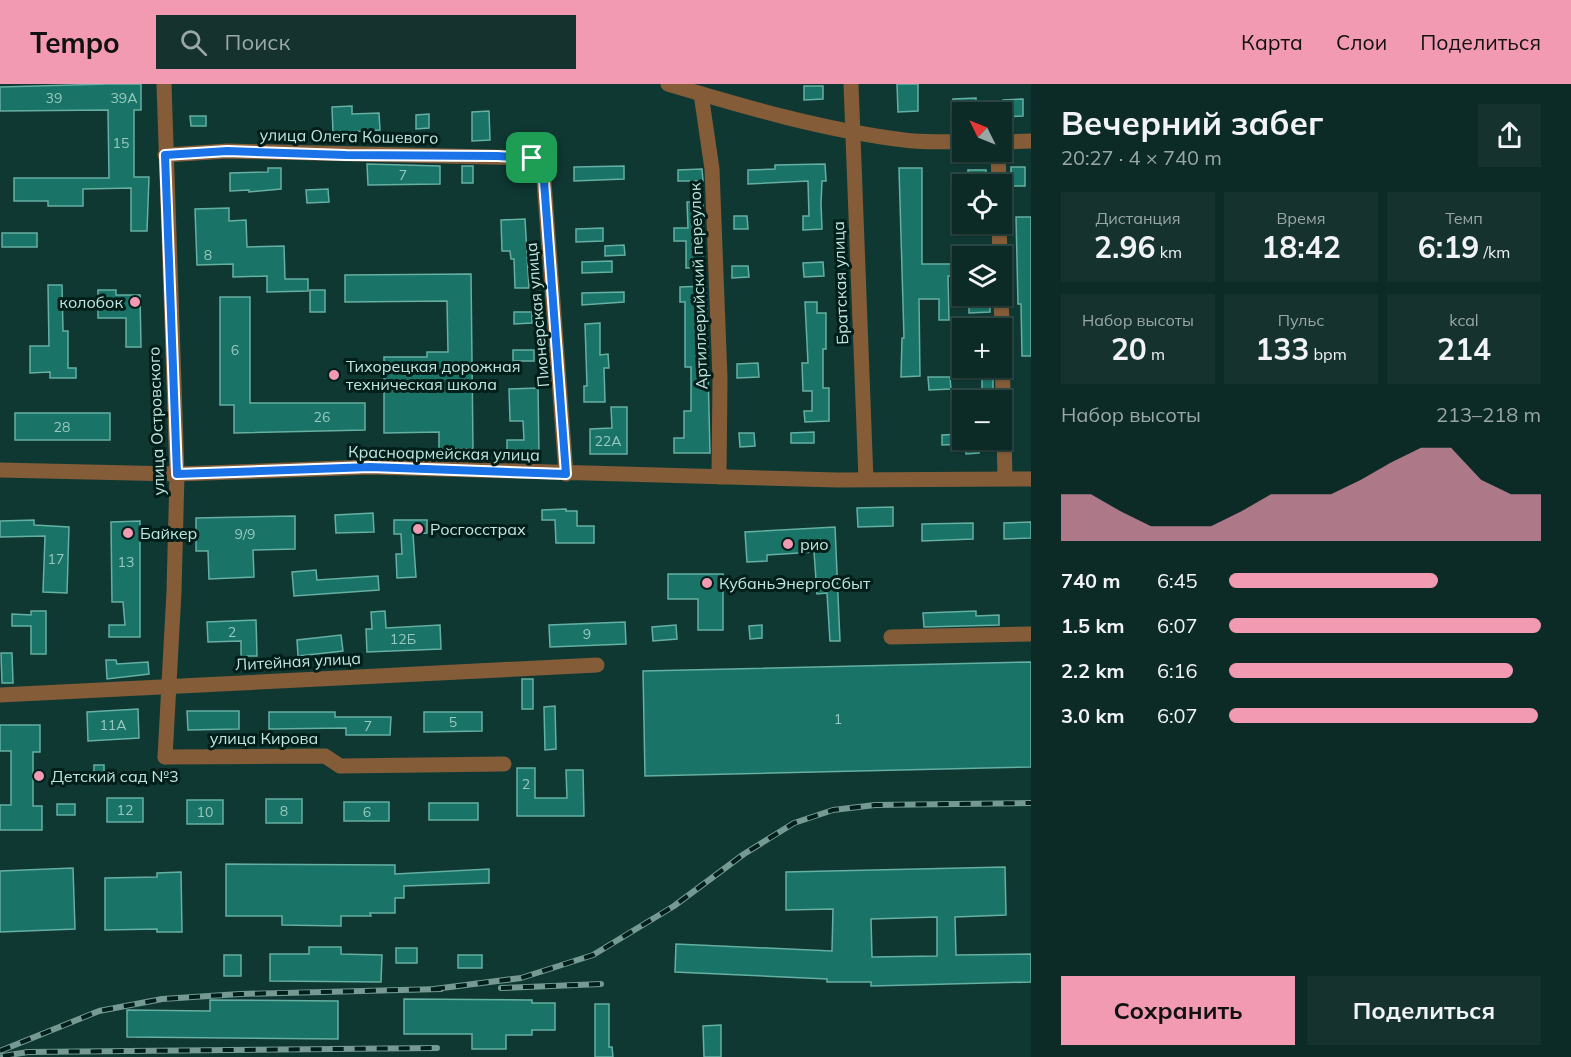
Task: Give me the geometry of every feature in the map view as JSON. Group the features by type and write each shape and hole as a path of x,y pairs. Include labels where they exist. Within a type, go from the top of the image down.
{"street":[{"name":"улица Островского","path":"164,84 177,474 165,757"},
{"path":"668,84 781,116 852,131 905,141 952,142"},
{"name":"Братская улица","path":"851,84 866,480"},
{"name":"Артиллерийский переулок","path":"701,94 712,169 720,378 719,477"},
{"path":"1012,142 1031,141"},
{"name":"улица Олега Кошевого","path":"165,155 227,151 532,158"},
{"name":"Пионерская улица","path":"532,158 543,168 566,474"},
{"path":"1003,378 1005,478"},
{"name":"Красноармейская улица","path":"0,470 177,474 370,467 566,474 866,480 1031,478"},
{"path":"891,637 1031,634"},
{"name":"Литейная улица","path":"0,695 447,670 597,665"},
{"name":"улица Кирова","path":"165,757 325,756 340,766 504,764"}],"building":[{"path":"141,84 141,110 134,110 134,177 149,177 147,231 131,231 131,188 83,189 83,206 48,206 48,201 14,201 14,178 109,178 108,110 0,111 0,87"},
{"path":"897,84 918,84 918,111 898,112"},
{"path":"804,86 823,86 823,99 804,100"},
{"path":"976,98 976,102 953,102 953,99"},
{"path":"1023,99 1023,116 1012,117 1012,102 1003,102 1003,100"},
{"path":"352,106 352,114 379,113 380,130 333,133 332,107"},
{"path":"489,111 490,140 472,141 472,112"},
{"path":"429,114 429,128 416,129 416,115"},
{"path":"190,116 206,116 206,126 191,126"},
{"path":"367,164 440,166 440,184 368,185"},
{"path":"825,164 826,181 822,181 822,229 803,230 803,216 809,216 808,181 748,184 748,170 775,169 775,165"},
{"path":"462,166 473,166 473,183 462,183"},
{"path":"624,166 624,179 574,181 574,167"},
{"path":"1011,167 1025,167 1025,186 1012,186"},
{"path":"268,168 281,168 281,189 230,191 230,173 268,172"},
{"path":"899,168 922,168 922,264 952,264 952,276 948,276 949,320 939,320 939,299 919,299 920,376 901,377 902,338 904,338"},
{"path":"702,169 703,181 678,181 678,170"},
{"path":"968,170 986,170 986,174 968,174"},
{"path":"328,189 329,202 307,203 306,190"},
{"path":"687,202 703,202 703,267 686,268 686,241 674,241 674,228 688,228"},
{"path":"229,208 229,221 246,220 247,247 284,246 285,279 308,279 308,291 267,292 267,276 233,277 233,264 197,265 195,209"},
{"path":"734,216 747,216 748,229 734,229"},
{"path":"1016,217 1031,217 1031,356 1022,356"},
{"path":"525,219 529,288 515,288 514,259 511,259 510,251 502,251 501,220"},
{"path":"603,228 603,241 576,242 576,229"},
{"path":"2,233 37,233 37,247 2,247"},
{"path":"624,245 625,255 605,256 605,246"},
{"path":"612,261 612,272 582,273 582,262"},
{"path":"823,262 824,276 804,277 803,263"},
{"path":"732,266 748,266 749,277 732,278"},
{"path":"471,274 473,449 439,449 439,432 384,433 384,357 427,357 427,352 448,352 447,301 345,302 345,275"},
{"path":"48,285 62,285 63,331 68,331 68,368 76,368 76,378 50,378 50,372 30,373 30,346 49,346"},
{"path":"706,286 710,453 674,453 674,438 684,438 684,411 691,411 691,367 685,367 685,302 680,302 680,287"},
{"path":"98,290 116,290 116,295 140,295 141,347 126,347 126,318 98,318"},
{"path":"310,290 325,290 325,312 310,312"},
{"path":"624,292 624,302 582,305 582,293"},
{"path":"220,297 250,297 250,403 365,403 365,430 234,433 234,405 220,405"},
{"path":"805,302 817,302 817,313 826,313 823,388 829,388 829,421 805,422 804,411 812,411 812,391 803,391 802,363 808,363"},
{"path":"969,306 990,306 990,312 969,313"},
{"path":"514,312 532,312 532,323 514,324"},
{"path":"600,323 600,355 608,354 609,368 604,368 605,402 584,402 584,386 587,386 585,324"},
{"path":"513,350 534,350 534,361 513,361"},
{"path":"758,363 759,377 737,378 737,364"},
{"path":"928,377 950,377 951,389 929,390"},
{"path":"982,378 993,378 993,390 982,390"},
{"path":"538,388 539,453 507,455 507,440 524,440 523,421 510,421 509,389"},
{"path":"611,407 627,407 627,454 590,454 590,429 612,428"},
{"path":"15,413 110,413 110,440 15,440"},
{"path":"814,432 814,443 791,443 791,433"},
{"path":"739,433 754,433 755,446 740,447"},
{"path":"942,435 952,435 952,445 942,445"},
{"path":"966,450 979,450 979,453 966,454"},
{"path":"893,507 893,526 858,527 857,508"},
{"path":"566,509 566,511 577,511 577,526 594,526 594,543 556,543 555,520 542,520 542,510"},
{"path":"373,513 374,532 336,533 335,515"},
{"path":"295,516 295,549 253,550 254,577 209,579 208,551 196,551 196,518"},
{"path":"34,520 34,525 69,527 67,593 43,592 45,536 0,537 0,521"},
{"path":"394,520 427,520 427,533 413,534 416,577 397,578 396,554 402,554 401,534 394,534"},
{"path":"140,521 140,637 109,637 109,625 125,625 123,602 112,602 111,522"},
{"path":"1031,522 1031,538 1004,539 1004,523"},
{"path":"973,523 973,539 922,541 922,524"},
{"path":"835,527 840,641 830,641 827,593 817,594 814,552 767,555 767,561 747,562 745,532"},
{"path":"316,570 317,580 378,576 379,590 294,596 292,572"},
{"path":"668,574 723,574 723,630 698,630 698,599 668,599"},
{"path":"31,611 46,611 46,654 31,654 31,626 12,626 12,614 31,615"},
{"path":"385,611 386,628 440,625 441,649 367,652 366,629 372,629 371,612"},
{"path":"976,611 976,616 999,615 999,625 924,627 923,613"},
{"path":"256,620 257,656 241,656 241,641 208,642 207,622"},
{"path":"625,622 626,644 550,647 549,625"},
{"path":"676,625 677,639 653,641 652,627"},
{"path":"762,625 762,638 750,639 749,626"},
{"path":"341,635 343,651 298,656 297,640"},
{"path":"1,653 12,653 13,683 2,683"},
{"path":"106,660 116,660 117,664 148,662 149,674 107,679"},
{"path":"1031,662 1031,767 645,776 643,671"},
{"path":"522,679 533,679 533,709 522,709"},
{"path":"555,706 556,749 545,750 544,707"},
{"path":"138,709 139,738 88,741 87,712"},
{"path":"187,711 239,711 239,729 188,730"},
{"path":"269,712 335,712 335,717 391,717 390,735 346,735 346,728 269,729"},
{"path":"424,712 482,712 482,731 424,732"},
{"path":"0,725 40,725 40,752 33,752 33,806 42,806 42,830 0,830 0,805 11,805 11,751 0,751"},
{"path":"94,765 104,765 104,779 94,779"},
{"path":"517,768 535,768 535,798 567,798 566,770 583,770 584,816 517,816"},
{"path":"107,798 143,798 143,822 107,822"},
{"path":"266,799 302,799 302,823 266,823"},
{"path":"187,800 223,800 223,824 187,824"},
{"path":"344,802 389,802 389,821 344,821"},
{"path":"429,803 478,803 478,820 429,820"},
{"path":"57,804 75,804 75,815 57,815"},
{"path":"226,864 395,865 395,874 489,869 489,883 404,886 404,898 395,898 395,913 341,916 341,926 282,925 282,916 226,916"},
{"path":"1005,867 1006,915 955,917 956,955 1031,954 1031,982 871,986 871,982 827,982 827,979 675,972 676,944 832,951 833,909 786,910 786,872","holes":["937,917 937,956 872,957 871,919"]},
{"path":"73,868 75,929 0,932 0,871"},
{"path":"181,872 182,932 157,932 157,929 105,930 105,878 157,877 157,873"},
{"path":"309,947 341,947 341,954 382,955 381,982 270,981 270,954 309,954"},
{"path":"396,948 417,948 417,963 396,963"},
{"path":"224,955 241,955 241,976 224,976"},
{"path":"458,955 482,955 482,968 458,968"},
{"path":"404,999 532,1000 532,1003 555,1003 555,1030 532,1030 532,1035 506,1035 506,1049 472,1049 472,1034 404,1034"},
{"path":"210,1000 338,1001 338,1039 127,1037 127,1010 210,1011"},
{"path":"595,1004 609,1004 609,1047 612,1047 613,1057 595,1057"},
{"path":"721,1025 721,1057 704,1057 703,1026"}],"railway":[{"path":"434,989 521,978 593,955 674,906 744,854 794,823 833,810 875,805 1031,803"},
{"path":"501,988 601,984"},
{"path":"0,1051 99,1011 162,999 240,994 441,989"},
{"path":"3,1056 28,1052 437,1048"}],"place":[{"name":"колобок","path":"135,302"},
{"name":"Тихорецкая дорожная техническая школа","path":"334,375"},
{"name":"Росгосстрах","path":"418,529"},
{"name":"Байкер","path":"128,533"},
{"name":"рио","path":"788,544"},
{"name":"КубаньЭнергоСбыт","path":"707,583"},
{"name":"Детский сад №3","path":"39,776"}],"route":[{"path":"227,151 532,158 543,168 566,474 370,467 177,474 165,155 227,151"}]}
